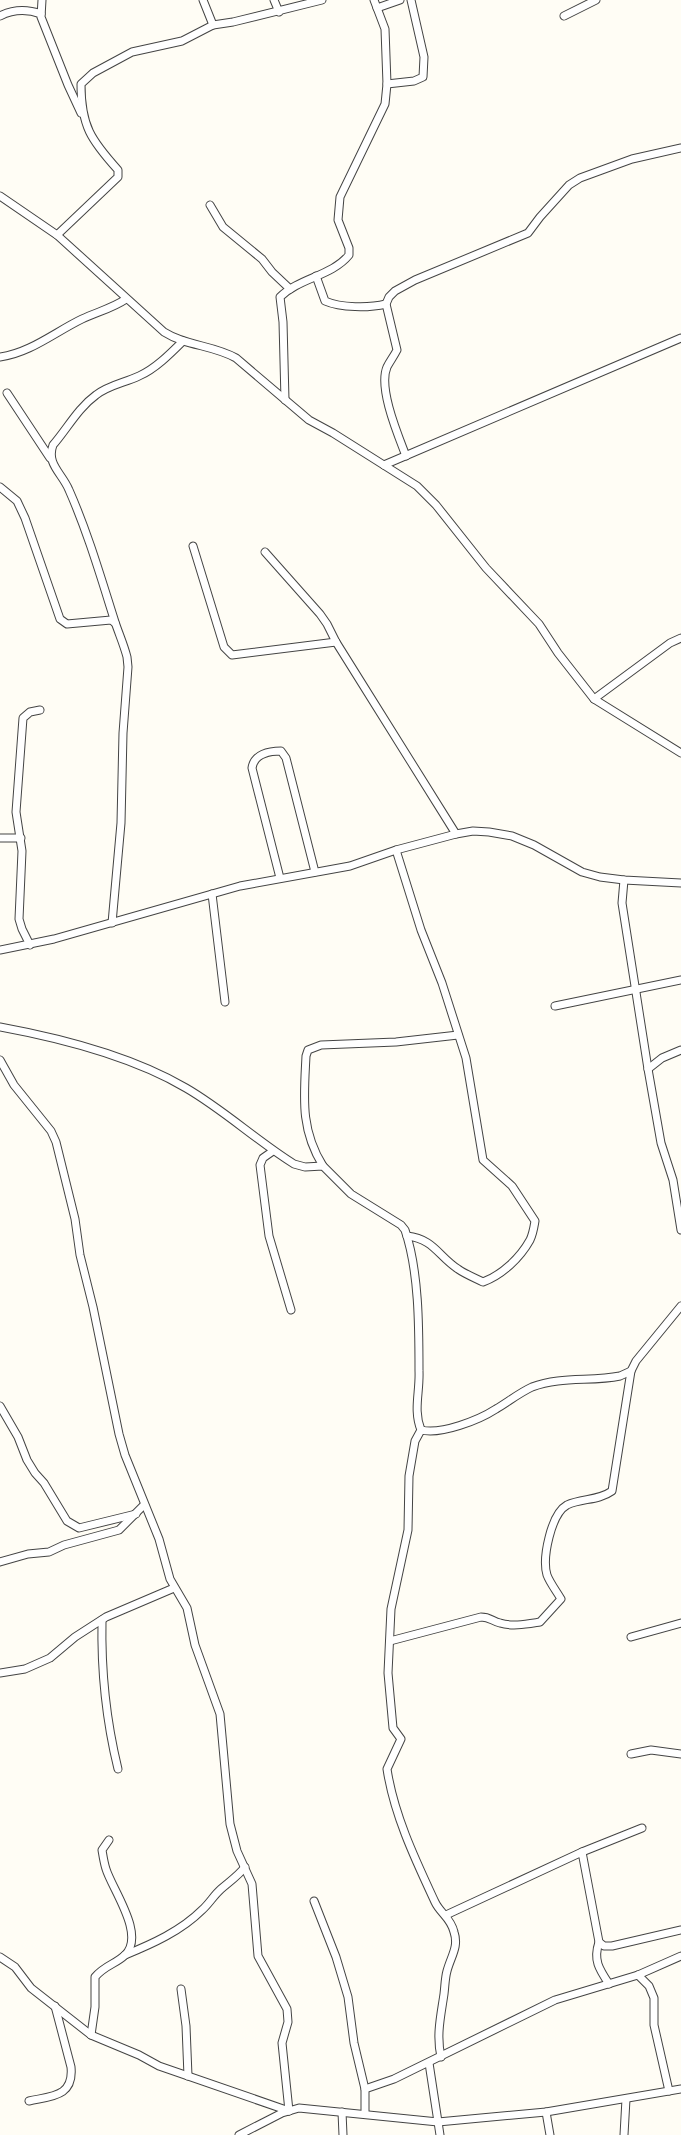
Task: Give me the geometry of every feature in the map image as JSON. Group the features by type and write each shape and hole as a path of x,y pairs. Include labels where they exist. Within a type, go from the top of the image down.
{"street":[{"path":"42,0 41,14 68,86 99,150 118,170 118,177 57,235"},
{"path":"203,0 213,25"},
{"path":"274,0 279,12"},
{"path":"84,118 81,84 93,73 132,52 182,41 213,25 279,12 322,0"},
{"path":"285,400 280,297 290,289 344,261 349,255 350,248 338,220 338,205 385,104 387,84 385,29 375,4 400,0"},
{"path":"387,84 414,81 423,77 424,57 411,0"},
{"path":"564,16 596,0"},
{"path":"0,16 23,9 41,14"},
{"path":"406,456 395,425 385,380 387,367 397,350 386,304 389,297 415,280 528,233 569,185 580,178 632,159 681,148"},
{"path":"0,196 57,235 164,332 183,341 224,351 236,358 309,420 417,486 486,568 539,624 558,653 594,699 681,753"},
{"path":"210,205 223,227 262,259 290,289"},
{"path":"316,276 325,301 334,305 373,307 386,304"},
{"path":"0,357 38,345 75,322 126,299"},
{"path":"384,465 681,338"},
{"path":"50,459 53,445 83,406 104,390 139,376 170,354 183,341"},
{"path":"7,393 68,487 108,597 129,667 123,732 121,823 112,923"},
{"path":"0,487 17,501 25,518 60,619 68,624 111,620 115,623"},
{"path":"193,546 227,652 232,655 336,642"},
{"path":"265,552 327,624 456,834"},
{"path":"594,699 670,643 681,638"},
{"path":"30,945 20,919 22,851 16,812 23,718 30,712 40,710"},
{"path":"280,878 252,768 257,757 277,751 282,751 286,758 315,872"},
{"path":"0,950 30,945 212,894 280,878 350,866 396,850 456,834 489,832 512,836 534,845 582,872 600,877 681,883"},
{"path":"0,838 21,838"},
{"path":"396,850 421,930 442,983 468,1069 483,1160 512,1186 536,1221 531,1239 512,1262 496,1277 483,1282 457,1268 431,1244 418,1237 407,1236"},
{"path":"624,880 622,903 648,1069 662,1143 673,1180 681,1230"},
{"path":"212,894 225,1002"},
{"path":"555,1006 681,980"},
{"path":"0,1027 27,1031 85,1048 153,1072 185,1087 294,1164 305,1167 323,1166"},
{"path":"441,2057 438,2045 439,2025 447,1972 456,1944 454,1930 446,1915 436,1906 412,1852 389,1782 387,1769 401,1739 393,1728 388,1673 391,1609 408,1530 409,1476 415,1441 421,1430 416,1409 420,1373 414,1273 407,1236 401,1225 351,1194 323,1166 312,1148 306,1124 304,1100 308,1050 321,1045 396,1042 458,1035"},
{"path":"648,1069 662,1058 681,1050"},
{"path":"0,1060 14,1085 51,1131 56,1142 75,1219 80,1256 93,1306 119,1434 144,1505 159,1539 174,1588 187,1608 195,1645 220,1714 231,1824 237,1851 254,1894 258,1956 287,2009 288,2016 282,2043 289,2111"},
{"path":"273,1151 263,1158 260,1165 269,1236 291,1310"},
{"path":"673,1180 681,1179"},
{"path":"390,1641 481,1617 489,1617 498,1623 513,1625 540,1622 561,1599 546,1574 548,1534 553,1521 564,1507 605,1496 612,1491 630,1371 681,1306"},
{"path":"421,1430 429,1432 444,1430 482,1417 531,1388 551,1382 612,1377 630,1371"},
{"path":"0,1406 18,1437 27,1460 67,1521 79,1528 136,1514"},
{"path":"0,1562 28,1554 49,1552 64,1545 119,1530 144,1505"},
{"path":"0,1673 25,1669 50,1658 75,1637 117,1611 174,1588"},
{"path":"102,1620 101,1657 108,1730 118,1769"},
{"path":"631,1636 681,1623"},
{"path":"631,1754 651,1750 681,1754"},
{"path":"446,1915 582,1852 642,1828"},
{"path":"109,1840 102,1850 106,1869 130,1921 129,1948 125,1955"},
{"path":"582,1852 599,1942 596,1965 609,1984"},
{"path":"91,2035 95,2007 95,1977 108,1964 150,1944 184,1924 202,1910 219,1890 245,1868"},
{"path":"314,1901 348,1997 354,2043 365,2089 365,2114"},
{"path":"599,1942 604,1946 612,1946 681,1930"},
{"path":"365,2089 429,2063 555,2000 638,1975 681,1956"},
{"path":"0,1957 15,1967 31,1988 91,2035 159,2066 289,2111"},
{"path":"638,1975 649,1986 654,1998 654,2025 669,2091"},
{"path":"181,1989 186,2026 188,2076"},
{"path":"29,2101 62,2092 70,2086 71,2067 55,2006"},
{"path":"429,2063 440,2135"},
{"path":"243,2134 282,2113 299,2108 438,2122 546,2112 681,2090"},
{"path":"624,2135 626,2098"},
{"path":"342,2112 343,2135"},
{"path":"546,2112 550,2135"}]}
